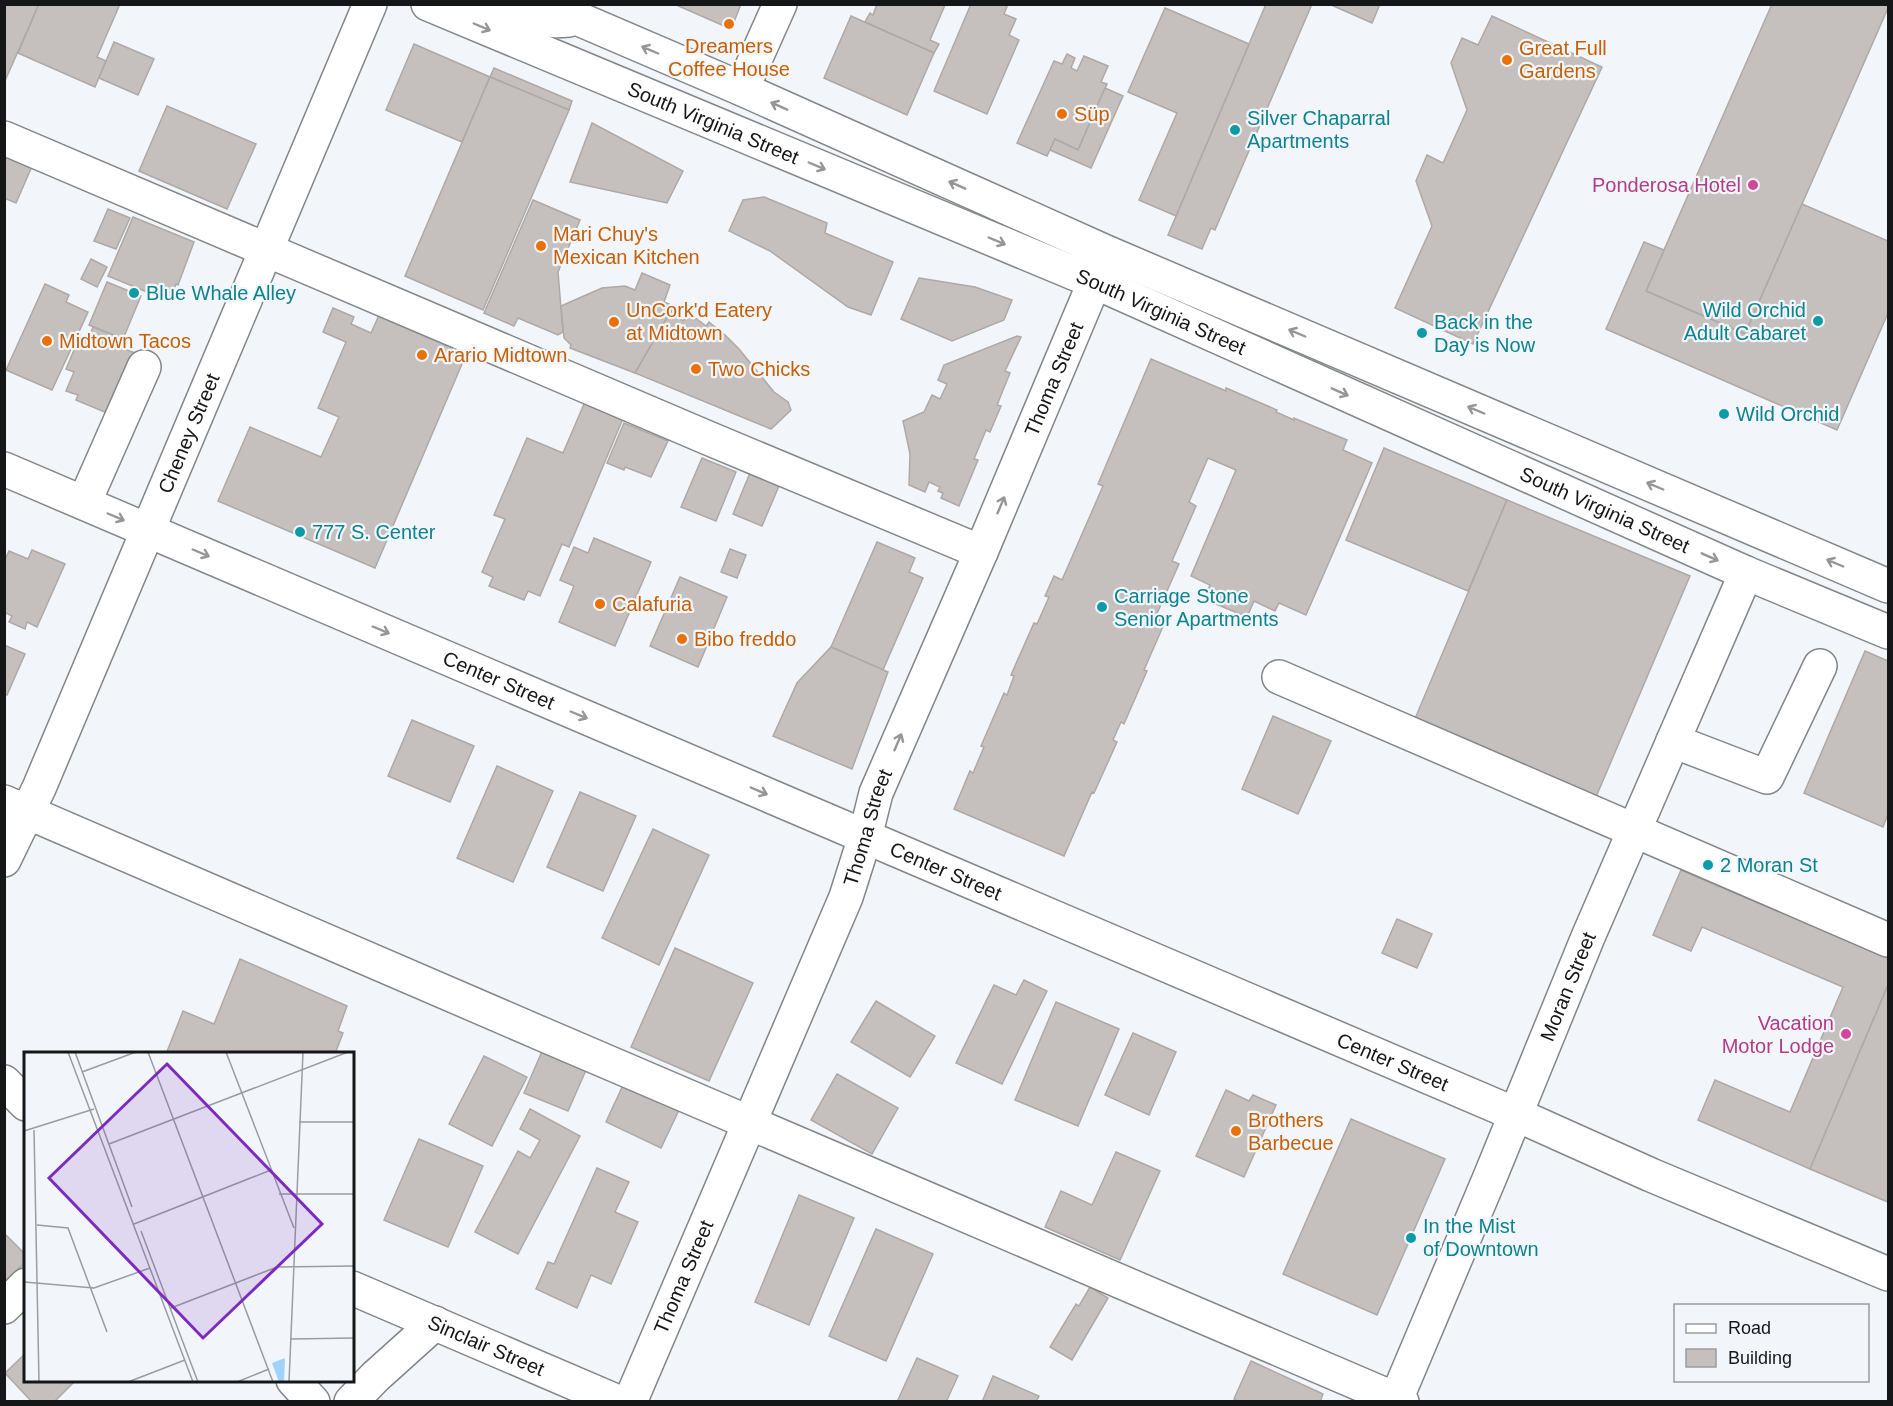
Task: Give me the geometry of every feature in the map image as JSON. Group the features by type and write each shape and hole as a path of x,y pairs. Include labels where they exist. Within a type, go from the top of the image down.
{"street":[{"name":"Cheney Street","path":"4,860 16,807 148,530 370,4"},
{"name":"South Virginia Street","path":"428,4 1095,282 1746,573 1888,632"},
{"path":"487,4 527,19 560,21 577,19"},
{"name":"South Virginia Street","path":"544,4 742,89 1106,252 1888,586"},
{"path":"544,53 563,49 595,52 713,102 729,101 742,89 780,4"},
{"path":"4,138 981,552"},
{"name":"Thoma Street","path":"630,1401 846,897 876,793 981,552 1106,252"},
{"path":"84,503 102,433 144,368"},
{"name":"Center Street","path":"4,469 1888,1274"},
{"name":"Moran Street","path":"1398,1401 1634,830 1746,573"},
{"path":"1673,741 1767,777 1820,666"},
{"path":"1279,677 1888,940"},
{"path":"16,807 1398,1401"},
{"path":"4,1082 24,1102"},
{"path":"4,1307 24,1287"},
{"name":"Sinclair Street","path":"354,1289 618,1401"},
{"path":"351,1401 435,1323"},
{"path":"295,1382 313,1401"}],"building":[{"path":"4,4 39,4 4,83"},
{"path":"39,4 120,4 97,57 106,61 95,87 18,53"},
{"path":"674,4 741,4 734,22 724,26"},
{"path":"877,4 945,5 930,40 939,44 934,53 865,22 870,13 873,15"},
{"path":"971,4 1008,4 1004,14 1016,19 1009,35 1019,40 987,114 934,91"},
{"name":"Silver Chaparral Apartments","path":"1266,4 1312,4 1215,230 1211,228 1202,249 1168,235"},
{"path":"1329,4 1380,4 1372,23"},
{"path":"1772,4 1888,4 1888,8 1745,334 1646,291"},
{"path":"1165,8 1249,44 1176,216 1139,200 1177,113 1128,92"},
{"path":"851,16 934,53 907,115 824,78"},
{"path":"1492,16 1602,67 1473,344 1395,308 1432,226 1416,181 1427,155 1443,163 1467,110 1451,63 1462,38 1478,45"},
{"path":"114,42 154,59 138,95 99,78"},
{"path":"414,44 490,77 462,142 386,110"},
{"name":"Süp","path":"1067,54 1075,58 1071,68 1077,71 1084,56 1108,66 1101,82 1107,84 1078,150 1055,139 1047,156 1017,143 1054,61 1062,64"},
{"path":"494,68 572,101 569,110 490,77"},
{"path":"490,77 569,110 483,310 405,276"},
{"path":"1105,88 1123,96 1091,168 1050,150 1055,139 1078,150"},
{"path":"167,106 256,144 227,209 139,171"},
{"path":"592,123 683,171 667,203 570,182"},
{"path":"4,152 33,164 16,203 4,198"},
{"path":"764,197 827,223 825,233 893,262 871,315 848,307 770,251 729,231 743,200"},
{"name":"Mari Chuy's Mexican Kitchen","path":"533,200 580,220 558,272 563,332 558,335 518,318 514,326 484,313"},
{"name":"Wild Orchid Adult Cabaret","path":"1802,204 1888,241 1888,313 1837,430 1606,329 1644,242 1664,250 1646,291 1745,334"},
{"path":"108,209 130,218 116,249 94,241"},
{"path":"133,217 194,242 178,285 176,284 169,301 108,276"},
{"path":"91,259 107,267 97,287 81,279"},
{"name":"UnCork'd Eatery at Midtown","path":"642,273 670,285 664,302 674,306 635,373 570,348 571,345 564,338 561,306 602,288 625,286 635,290"},
{"path":"919,278 975,287 1012,300 1004,320 952,341 901,319"},
{"path":"107,282 141,296 123,339 89,325"},
{"name":"Midtown Tacos","path":"45,284 69,295 66,302 88,312 52,390 6,370"},
{"path":"333,308 354,317 351,324 371,333 380,313 468,350 375,568 218,501 250,427 321,457 339,417 318,408 346,342 323,332"},
{"name":"Two Chicks","path":"671,311 683,321 689,313 706,326 709,322 725,335 774,392 788,402 791,410 771,429 635,373"},
{"path":"93,327 123,339 119,347 138,354 112,415 76,400 78,395 66,391 74,372 66,369 80,336 88,339"},
{"path":"1017,336 1021,337 1005,371 1010,373 997,405 1001,406 990,432 986,430 974,459 978,460 959,506 941,498 943,493 938,491 940,487 929,482 925,492 909,485 910,454 903,421 924,412 932,395 940,399 947,384 938,380 944,365"},
{"name":"Carriage Stone Senior Apartments","path":"1151,359 1226,391 1226,388 1277,410 1276,412 1294,420 1294,418 1347,440 1343,450 1372,463 1306,615 1279,603 1275,611 1254,601 1247,617 1204,599 1210,585 1191,576 1236,470 1208,458 1189,502 1196,506 1172,561 1179,564 1155,618 1165,622 1124,724 1121,722 1113,740 1117,742 1064,856 954,809 970,771 973,773 984,747 981,746 1004,693 1007,695 1014,676 1011,675 1034,623 1037,624 1049,597 1045,596 1054,576 1062,580 1103,486 1098,484"},
{"path":"587,397 625,414 569,547 562,544 540,596 528,591 524,600 489,586 493,577 482,572 505,519 494,515 527,438 563,453"},
{"path":"624,423 668,441 651,477 607,463"},
{"path":"1384,448 1507,500 1468,591 1346,540"},
{"path":"702,458 736,472 716,521 681,507"},
{"path":"750,473 779,486 762,526 733,514"},
{"path":"1507,500 1690,576 1596,797 1414,721"},
{"name":"Calafuria","path":"594,538 651,562 615,646 559,622 574,586 560,580 574,547 588,553"},
{"path":"877,542 915,558 909,572 923,578 883,670 831,647"},
{"path":"730,549 746,555 737,578 721,572"},
{"path":"32,550 65,564 37,627 27,622 25,629 9,622 12,616 4,612 4,562 9,551 28,559"},
{"path":"680,577 727,597 698,667 650,646"},
{"path":"4,645 25,654 7,695 4,694"},
{"path":"831,647 888,672 852,769 773,736 797,683"},
{"path":"1865,651 1888,661 1888,814 1883,827 1804,793"},
{"path":"1273,716 1331,741 1298,814 1242,789"},
{"path":"412,720 474,746 450,802 388,776"},
{"path":"497,766 553,791 513,882 457,858"},
{"path":"580,792 636,816 603,891 547,867"},
{"path":"653,829 709,855 659,965 602,938"},
{"name":"Vacation Motor Lodge","path":"1681,870 1888,958 1888,985 1810,1169 1698,1120 1715,1080 1790,1112 1843,987 1702,927 1691,951 1653,935"},
{"path":"1397,919 1432,934 1417,968 1382,953"},
{"path":"675,948 753,983 709,1081 631,1047"},
{"path":"240,959 347,1006 338,1031 343,1033 336,1052 167,1052 183,1011 214,1024"},
{"path":"1024,980 1047,991 1002,1084 956,1063 994,985 1016,995"},
{"path":"1888,985 1888,1202 1810,1169"},
{"path":"876,1001 935,1036 910,1077 851,1042"},
{"path":"1056,1002 1119,1029 1078,1126 1015,1100"},
{"path":"1133,1033 1176,1052 1149,1115 1105,1095"},
{"path":"543,1049 587,1068 568,1111 524,1093"},
{"path":"484,1056 527,1077 492,1146 449,1124"},
{"path":"837,1074 898,1108 872,1154 811,1120"},
{"path":"624,1083 679,1110 661,1148 606,1122"},
{"name":"Brothers Barbecue","path":"1226,1090 1249,1101 1253,1095 1276,1105 1244,1177 1196,1156"},
{"path":"530,1109 580,1136 518,1254 475,1232 518,1151 530,1158 540,1140 520,1129"},
{"path":"1351,1119 1445,1159 1377,1315 1283,1274"},
{"path":"419,1139 483,1166 448,1247 384,1220"},
{"path":"1116,1152 1160,1171 1120,1260 1045,1227 1061,1191 1092,1205"},
{"path":"597,1168 629,1182 615,1212 638,1222 611,1284 591,1275 577,1308 536,1289 548,1262 554,1264"},
{"path":"799,1195 854,1218 809,1325 755,1302"},
{"path":"876,1229 933,1254 886,1361 829,1336"},
{"path":"4,1233 24,1253 24,1264 4,1282"},
{"path":"1090,1287 1108,1298 1072,1360 1050,1347 1076,1304 1079,1306"},
{"path":"24,1355 24,1382 74,1382 54,1402 32,1402 5,1373"},
{"path":"917,1358 958,1376 946,1402 897,1402"},
{"path":"1251,1361 1323,1394 1320,1402 1240,1402 1234,1399"},
{"path":"993,1376 1039,1396 1036,1402 982,1402"}],"place":[{"name":"Dreamers Coffee House","path":"729,24"},
{"name":"Great Full Gardens","path":"1507,60"},
{"name":"Süp","path":"1062,114"},
{"name":"Silver Chaparral Apartments","path":"1235,130"},
{"name":"Ponderosa Hotel","path":"1753,185"},
{"name":"Mari Chuy's Mexican Kitchen","path":"541,246"},
{"name":"Blue Whale Alley","path":"134,293"},
{"name":"Wild Orchid Adult Cabaret","path":"1818,321"},
{"name":"UnCork'd Eatery at Midtown","path":"614,322"},
{"name":"Back in the Day is Now","path":"1422,333"},
{"name":"Midtown Tacos","path":"47,341"},
{"name":"Arario Midtown","path":"422,355"},
{"name":"Two Chicks","path":"696,369"},
{"name":"Wild Orchid","path":"1724,414"},
{"name":"777 S. Center","path":"300,532"},
{"name":"Calafuria","path":"600,604"},
{"name":"Carriage Stone Senior Apartments","path":"1102,607"},
{"name":"Bibo freddo","path":"682,639"},
{"name":"2 Moran St","path":"1708,865"},
{"name":"Vacation Motor Lodge","path":"1846,1034"},
{"name":"Brothers Barbecue","path":"1236,1131"},
{"name":"In the Mist of Downtown","path":"1411,1238"}]}
